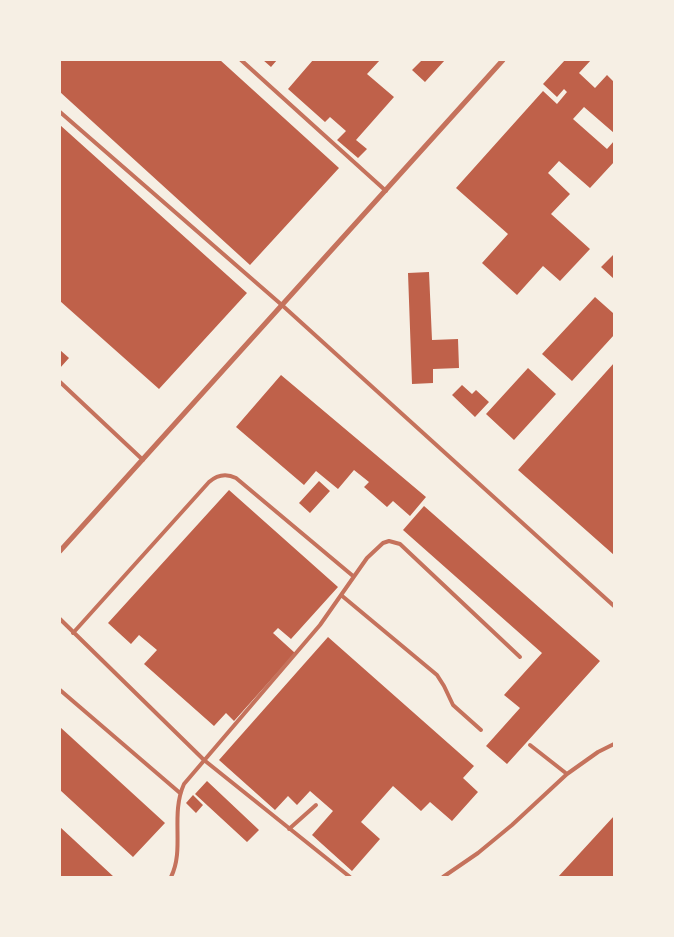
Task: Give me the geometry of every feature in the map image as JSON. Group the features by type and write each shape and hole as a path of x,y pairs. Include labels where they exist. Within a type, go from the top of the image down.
{"street":[{"path":"60,551 503,60"}],"lane":[{"path":"241,60 386,191"},
{"path":"60,112 283,306 614,606"},
{"path":"60,382 142,460"},
{"path":"73,633 209,482 219,475 231,475 236,478 353,576"},
{"path":"171,877 176,864 177,809 180,793 190,776 320,625 353,576 367,558 383,543 389,541 400,544 520,657"},
{"path":"340,595 437,675 454,706 481,730"},
{"path":"60,619 204,760 350,877"},
{"path":"60,690 180,793"},
{"path":"443,877 478,853 512,825 567,774 614,744"},
{"path":"530,745 567,774"},
{"path":"289,829 316,805"}],"building":[{"path":"60,60 220,60 339,168 250,265 60,92"},
{"path":"263,60 277,60 271,67"},
{"path":"313,60 380,60 367,74 394,97 356,140 367,149 358,158 337,140 346,131 330,117 325,122 288,89"},
{"path":"422,60 445,60 425,82 412,70"},
{"path":"565,60 591,60 579,73 595,88 607,75 614,82 614,133 584,107 573,119 607,149 614,141 614,162 590,188 559,161 548,173 570,194 551,214 590,249 560,281 543,266 517,295 482,263 508,234 456,188 543,91 557,104 567,92 564,89 557,97 543,84"},
{"path":"60,125 247,293 159,389 60,301"},
{"path":"614,254 614,279 601,267"},
{"path":"429,272 432,340 458,339 459,368 433,369 433,383 412,384 408,273"},
{"path":"595,297 614,312 614,335 572,381 542,354"},
{"path":"60,350 69,358 60,368"},
{"path":"614,363 614,555 518,470"},
{"path":"528,368 556,394 514,440 486,414"},
{"path":"281,375 426,497 410,516 393,501 387,507 364,487 369,482 354,470 338,489 316,471 304,485 236,427"},
{"path":"462,385 472,394 476,390 489,402 475,417 452,395"},
{"path":"319,481 330,491 310,513 299,503"},
{"path":"229,490 338,587 291,639 278,628 273,633 295,653 234,721 226,713 214,726 144,664 157,650 139,635 131,644 108,623"},
{"path":"424,506 600,661 507,764 486,746 520,708 504,695 542,653 403,530"},
{"path":"328,637 474,766 463,778 478,792 452,821 430,802 421,811 393,786 361,822 380,839 352,871 312,835 333,811 310,791 297,805 288,796 275,810 219,760"},
{"path":"60,727 165,823 133,857 60,790"},
{"path":"207,781 259,830 247,842 195,794"},
{"path":"193,795 203,805 196,813 186,803"},
{"path":"614,816 613,877 558,877"},
{"path":"60,827 114,877 60,877"}]}
